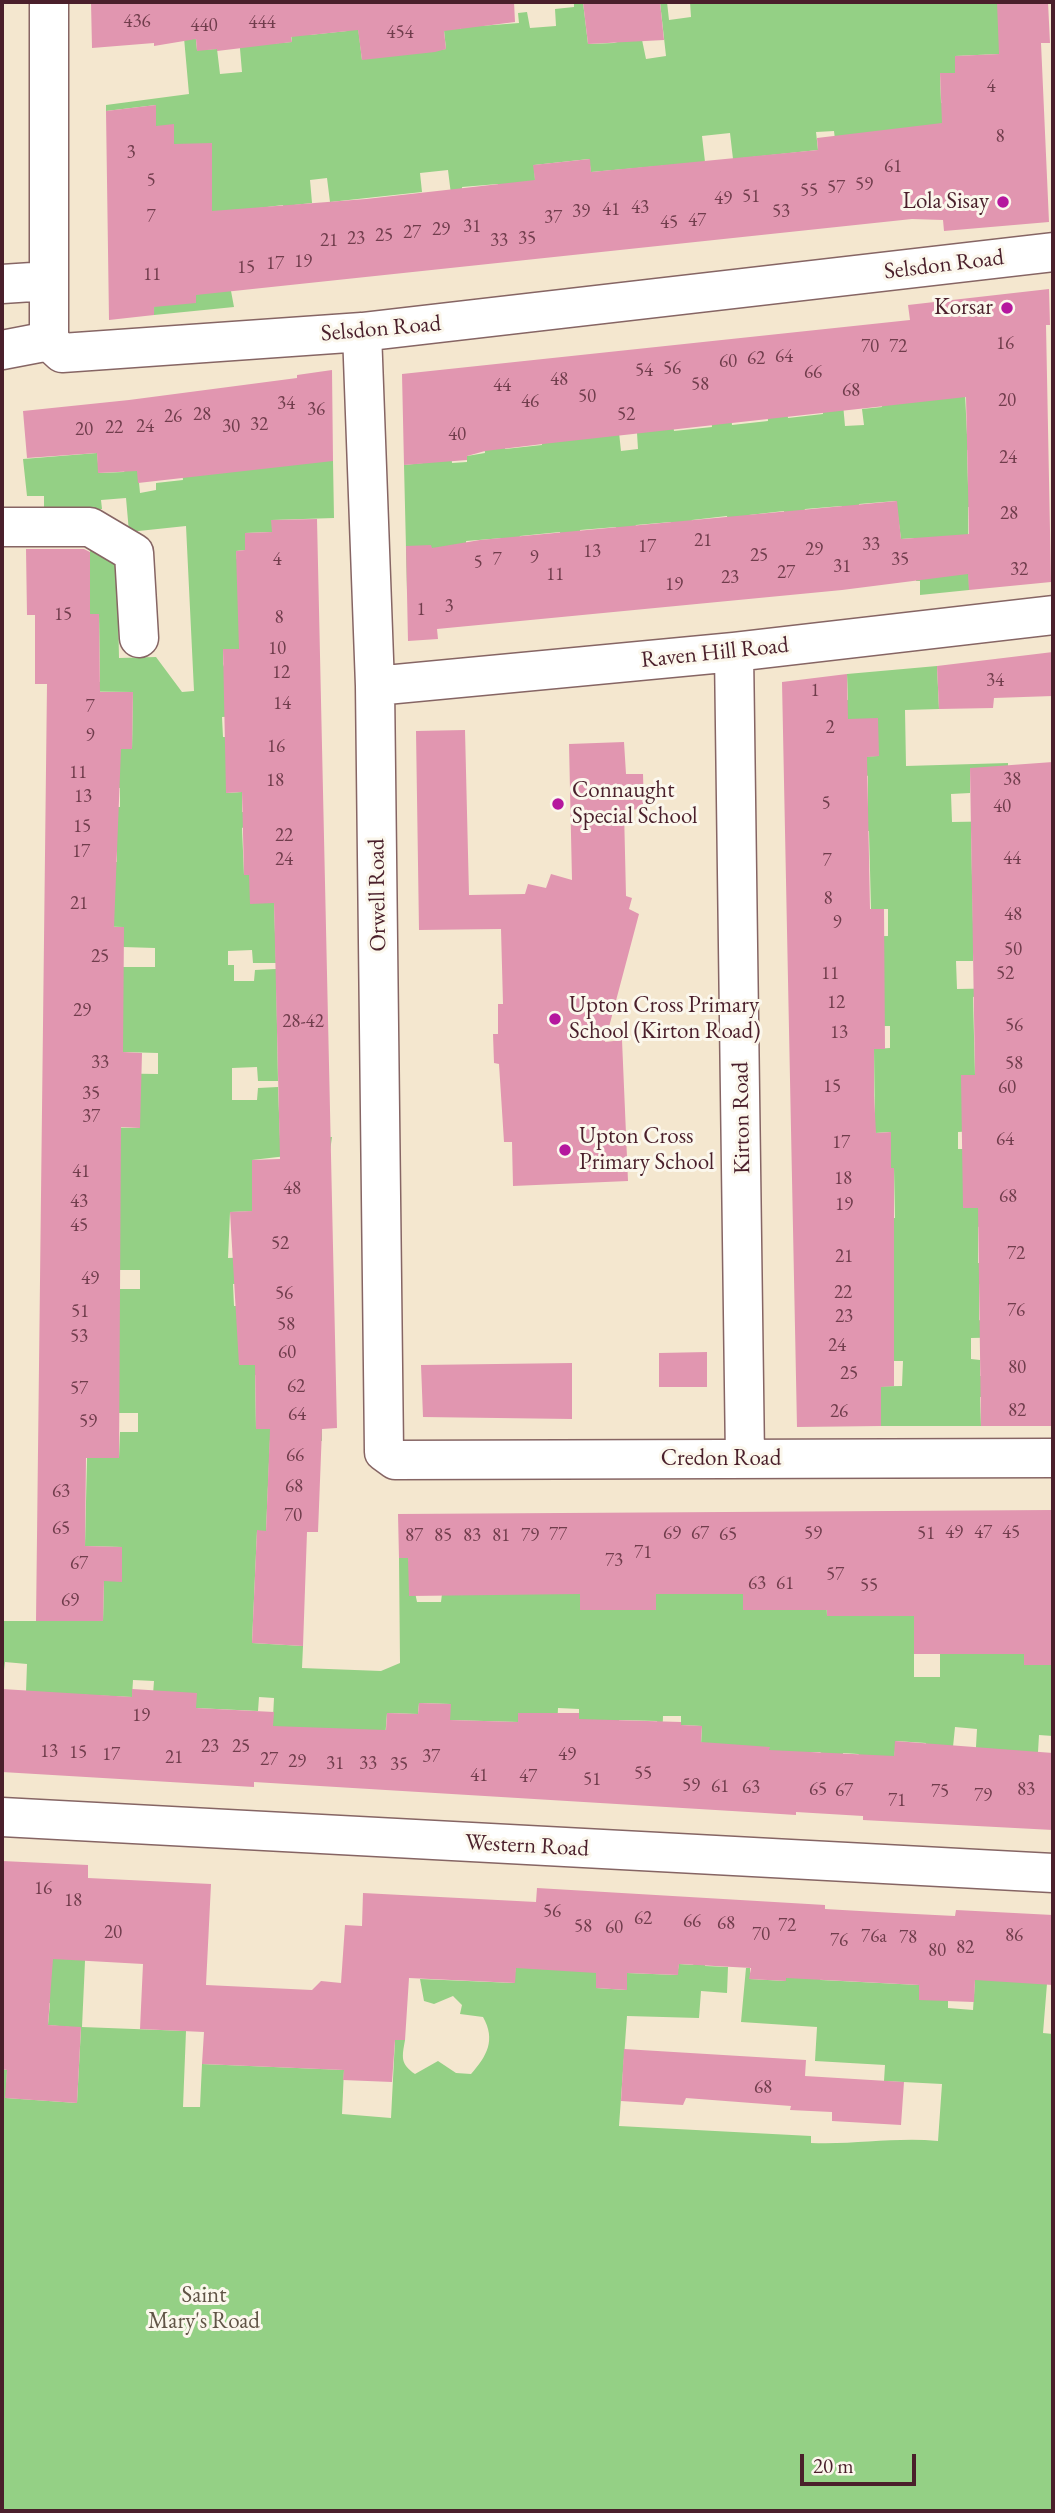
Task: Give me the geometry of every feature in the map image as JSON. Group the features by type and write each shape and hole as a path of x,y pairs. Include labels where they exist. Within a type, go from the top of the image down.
{"street":[{"path":"2,350 49,341 50,2"},
{"name":"Selsdon Road","path":"49,341 62,353 362,332 1053,253"},
{"path":"2,284 48,281"},
{"name":"Orwell Road","path":"362,332 375,686 384,1452 388,1458"},
{"path":"2,527 90,527 134,553 139,638"},
{"name":"Raven Hill Road","path":"375,686 734,652 1053,615"},
{"name":"Kirton Road","path":"734,652 745,1459"},
{"name":"Credon Road","path":"388,1458 1053,1458"},
{"name":"Western Road","path":"2,1817 1053,1873"}],"green space":[{"path":"236,2 250,2 255,45 292,42 287,2 305,2 309,35 347,31 344,2 355,2 362,60 403,13 402,2 419,2 426,51 446,49 443,21 461,29 458,2 477,2 480,26 519,23 518,13 527,12 530,28 556,26 555,9 574,7 574,2 583,2 588,44 614,43 641,35 646,59 666,56 660,2 667,2 669,20 691,17 690,2 1020,2 1023,43 999,54 955,56 955,73 940,73 941,103 997,101 957,146 836,148 834,131 816,132 818,150 733,159 730,133 702,136 705,162 591,172 589,159 534,165 535,180 502,221 498,184 462,187 466,226 455,227 448,170 420,173 422,192 330,202 327,178 310,180 312,203 294,205 288,242 283,205 259,208 231,291 234,307 154,315 156,105 106,111 106,105 189,94 181,4 192,3 197,50 217,49 220,74 242,72"},
{"path":"878,369 965,393 967,435 1005,434 967,450 968,485 1005,506 968,507 969,590 920,595 920,581 916,581 914,538 901,539 896,501 859,504 863,545 846,546 842,506 805,509 788,552 784,511 749,515 731,557 727,516 692,520 675,564 671,522 636,525 621,571 616,527 580,530 584,574 564,576 560,532 520,536 507,582 503,538 466,541 470,585 407,590 404,465 423,463 447,414 452,463 467,462 467,456 485,453 480,410 501,408 505,449 542,445 539,403 615,395 621,451 638,449 637,433 669,390 674,431 712,427 708,386 728,384 732,425 768,421 765,381 784,379 788,418 823,414 820,373 840,371 845,426 864,425 862,409 882,407"},
{"path":"179,440 333,461 334,518 272,520 272,532 245,533 245,550 236,551 247,649 223,650 223,664 242,716 222,717 223,737 230,737 226,793 242,792 242,812 278,812 242,828 244,875 273,875 276,963 253,963 252,950 228,951 228,965 234,965 234,981 254,981 255,970 276,969 278,1081 258,1081 257,1067 232,1068 232,1100 257,1100 258,1088 278,1087 280,1139 332,1137 330,1151 252,1160 252,1199 285,1210 230,1212 228,1258 286,1256 253,1283 233,1284 234,1306 287,1305 289,1374 255,1375 256,1429 322,1429 322,1441 270,1439 266,1531 257,1531 252,1643 303,1646 302,1668 381,1671 400,1663 399,1558 408,1558 417,1602 441,1602 442,1594 580,1557 580,1610 656,1610 656,1594 675,1594 692,1557 692,1594 732,1594 732,1557 743,1557 744,1610 798,1610 826,1593 827,1616 904,1616 1053,1601 1053,1636 977,1637 1024,1654 1025,1665 1053,1665 1053,1736 1039,1735 1038,1752 975,1764 977,1729 955,1727 953,1747 925,1760 926,1743 896,1741 892,1780 858,1754 843,1753 842,1768 820,1752 805,1752 804,1765 769,1762 769,1747 700,1764 702,1726 681,1725 681,1716 663,1716 662,1744 657,1721 619,1720 618,1758 579,1737 579,1709 558,1708 556,1755 539,1713 519,1713 518,1722 450,1720 450,1704 419,1703 418,1714 387,1713 385,1739 355,1732 329,1730 272,1737 274,1698 259,1697 258,1711 196,1708 150,1735 154,1681 133,1680 132,1697 26,1692 27,1664 5,1662 2,1687 2,1621 103,1621 104,1581 122,1581 122,1547 85,1546 87,1458 119,1458 120,1432 138,1432 138,1413 83,1413 85,1289 140,1289 140,1270 119,1270 87,1127 140,1128 87,1073 158,1074 158,1053 123,1052 88,967 155,967 155,948 123,947 123,927 89,926 90,862 117,862 117,815 91,807 120,807 120,788 110,787 91,749 132,749 133,692 47,691 100,682 99,615 90,614 90,545 117,562 119,658 156,657 182,692 194,691 186,526 129,532 126,498 101,500 102,509 44,509 44,496 27,496 23,459 97,453 99,473 124,472 136,451 140,493 156,490 156,483 183,480","holes":["914,1638 940,1638 940,1677 914,1677"]},
{"path":"937,666 939,709 905,710 906,766 1008,763 1008,768 970,768 970,793 951,794 952,822 1010,821 971,830 973,924 1011,924 973,940 973,961 956,961 957,989 1012,988 973,997 975,1075 961,1075 976,1131 958,1132 958,1149 990,1149 1016,1207 978,1227 978,1263 1017,1263 1017,1283 979,1284 979,1320 1018,1337 971,1338 971,1359 980,1360 980,1376 1019,1376 1019,1396 980,1397 981,1426 881,1426 881,1397 842,1387 902,1386 903,1361 880,1361 838,1220 895,1218 894,1168 876,1169 890,1132 875,1133 874,1049 890,1048 890,1026 873,1026 832,937 888,936 888,909 871,909 869,831 830,832 829,814 868,813 868,776 828,758 878,756 878,719 827,720 826,700 848,700 847,674"},
{"name":"Saint Mary's Road","path":"87,1917 82,2027 186,2031 183,2107 200,2107 202,2064 344,2070 342,2114 391,2118 395,2040 405,2040 403,2060 415,2074 438,2061 456,2073 471,2074 488,2047 489,2033 483,2017 460,2014 462,2005 453,1996 434,2004 424,2001 420,1979 514,1983 517,1953 596,1963 596,1988 626,1990 627,1973 677,1975 679,1964 693,1965 706,1947 705,1966 728,1967 727,1993 701,1991 699,2018 627,2016 619,2126 811,2136 811,2143 827,2143 938,2141 942,2084 884,2081 885,2065 815,2061 817,2027 741,2022 746,1968 750,1968 750,1979 785,1981 788,1949 821,1980 919,1985 948,2001 948,2008 973,2010 975,1980 1049,1959 1043,2033 1053,2034 1053,2511 2,2511 2,2069 7,2070 6,2098 77,2103 81,2028 48,2025 50,2003 21,2002 2,1968 2,1934 25,1935"}],"building":[{"path":"91,2 514,2 515,22 444,31 446,49 435,52 362,60 358,30 291,37 292,42 217,51 197,51 196,39 154,46 154,43 92,48"},
{"path":"583,2 660,2 664,40 588,44"},
{"path":"997,2 1048,2 1050,43 1041,43 1049,222 944,231 943,220 912,219 196,295 196,303 154,307 154,315 109,320 106,111 156,105 156,126 174,124 174,144 212,143 212,211 366,199 535,180 533,165 590,159 591,172 818,150 817,138 942,123 940,73 955,73 955,56 999,54"},
{"path":"1049,289 1050,325 1046,325 1051,582 969,590 968,574 842,590 437,629 438,639 408,641 406,546 431,545 432,548 480,540 897,501 901,539 969,534 966,397 485,451 467,456 467,460 404,465 402,374 910,320 908,305"},
{"path":"332,370 333,461 138,483 137,471 98,473 97,453 27,458 23,411 297,378 297,375"},
{"path":"317,519 337,1428 322,1429 318,1532 307,1532 303,1646 252,1643 257,1530 266,1531 270,1429 256,1429 255,1365 239,1365 230,1212 252,1211 252,1160 280,1159 274,903 250,904 249,875 244,875 242,792 226,793 223,649 239,649 236,551 245,550 245,533 272,532 271,520"},
{"path":"26,549 84,549 90,552 90,614 99,614 100,692 133,692 132,749 121,749 114,927 124,927 123,1052 142,1053 140,1128 121,1127 119,1458 86,1458 85,1546 122,1547 122,1582 104,1581 103,1621 36,1621 47,684 35,684 35,615 27,615"},
{"path":"1053,652 1053,696 994,698 993,708 939,709 937,666"},
{"path":"847,674 848,719 878,718 879,756 867,757 870,909 884,909 885,1049 874,1049 874,1095 876,1133 891,1132 891,1168 894,1168 894,1386 881,1387 881,1426 797,1427 782,682"},
{"name":"Upton Cross Primary School (Kirton Road)","path":"465,730 469,895 525,894 528,884 546,888 551,874 572,880 569,744 624,742 626,774 643,774 644,809 624,810 626,896 632,898 629,909 639,914 605,1042 622,1040 628,1181 513,1186 512,1142 504,1142 499,1064 494,1063 493,1034 498,1034 498,1004 503,1004 501,929 419,930 416,731"},
{"path":"1053,762 1053,1426 981,1426 978,1208 963,1208 961,1075 975,1075 970,768"},
{"path":"707,1352 707,1387 659,1387 659,1353"},
{"path":"572,1363 572,1419 423,1417 421,1365"},
{"path":"1053,1510 1053,1665 1024,1665 1024,1654 914,1654 914,1616 827,1616 827,1610 743,1610 743,1594 656,1594 656,1610 580,1610 580,1594 409,1596 408,1558 399,1558 398,1514"},
{"path":"2,1689 132,1697 132,1689 197,1693 196,1708 274,1712 273,1726 386,1730 387,1713 418,1714 419,1703 451,1704 450,1720 518,1722 518,1713 579,1713 579,1719 681,1722 681,1725 702,1726 701,1742 770,1747 769,1750 894,1756 895,1741 1053,1753 1053,1830 863,1820 863,1816 796,1812 796,1815 254,1782 254,1787 2,1772"},
{"path":"2,1861 88,1865 88,1878 211,1884 206,1985 312,1990 321,1981 341,1983 345,1925 362,1926 363,1893 536,1902 537,1888 825,1905 825,1909 895,1913 955,1916 956,1910 1053,1915 1053,1985 975,1980 974,2002 919,2000 919,1985 786,1978 786,1981 749,1979 751,1968 679,1964 678,1975 627,1973 627,1990 596,1988 596,1973 516,1968 515,1983 409,1978 405,2040 395,2040 392,2082 343,2080 344,2070 202,2064 204,2032 140,2029 143,1964 53,1959 48,2025 81,2027 77,2103 5,2098 7,2070 2,2069"},
{"path":"624,2049 806,2060 805,2076 904,2082 901,2125 832,2121 832,2112 790,2110 791,2106 686,2098 683,2105 621,2101"}],"place":[{"name":"Lola Sisay","path":"1003,202"},
{"name":"Korsar","path":"1007,308"},
{"name":"Connaught Special School","path":"558,804"},
{"name":"Upton Cross Primary School (Kirton Road)","path":"555,1019"},
{"name":"Upton Cross Primary School","path":"565,1150"}]}
